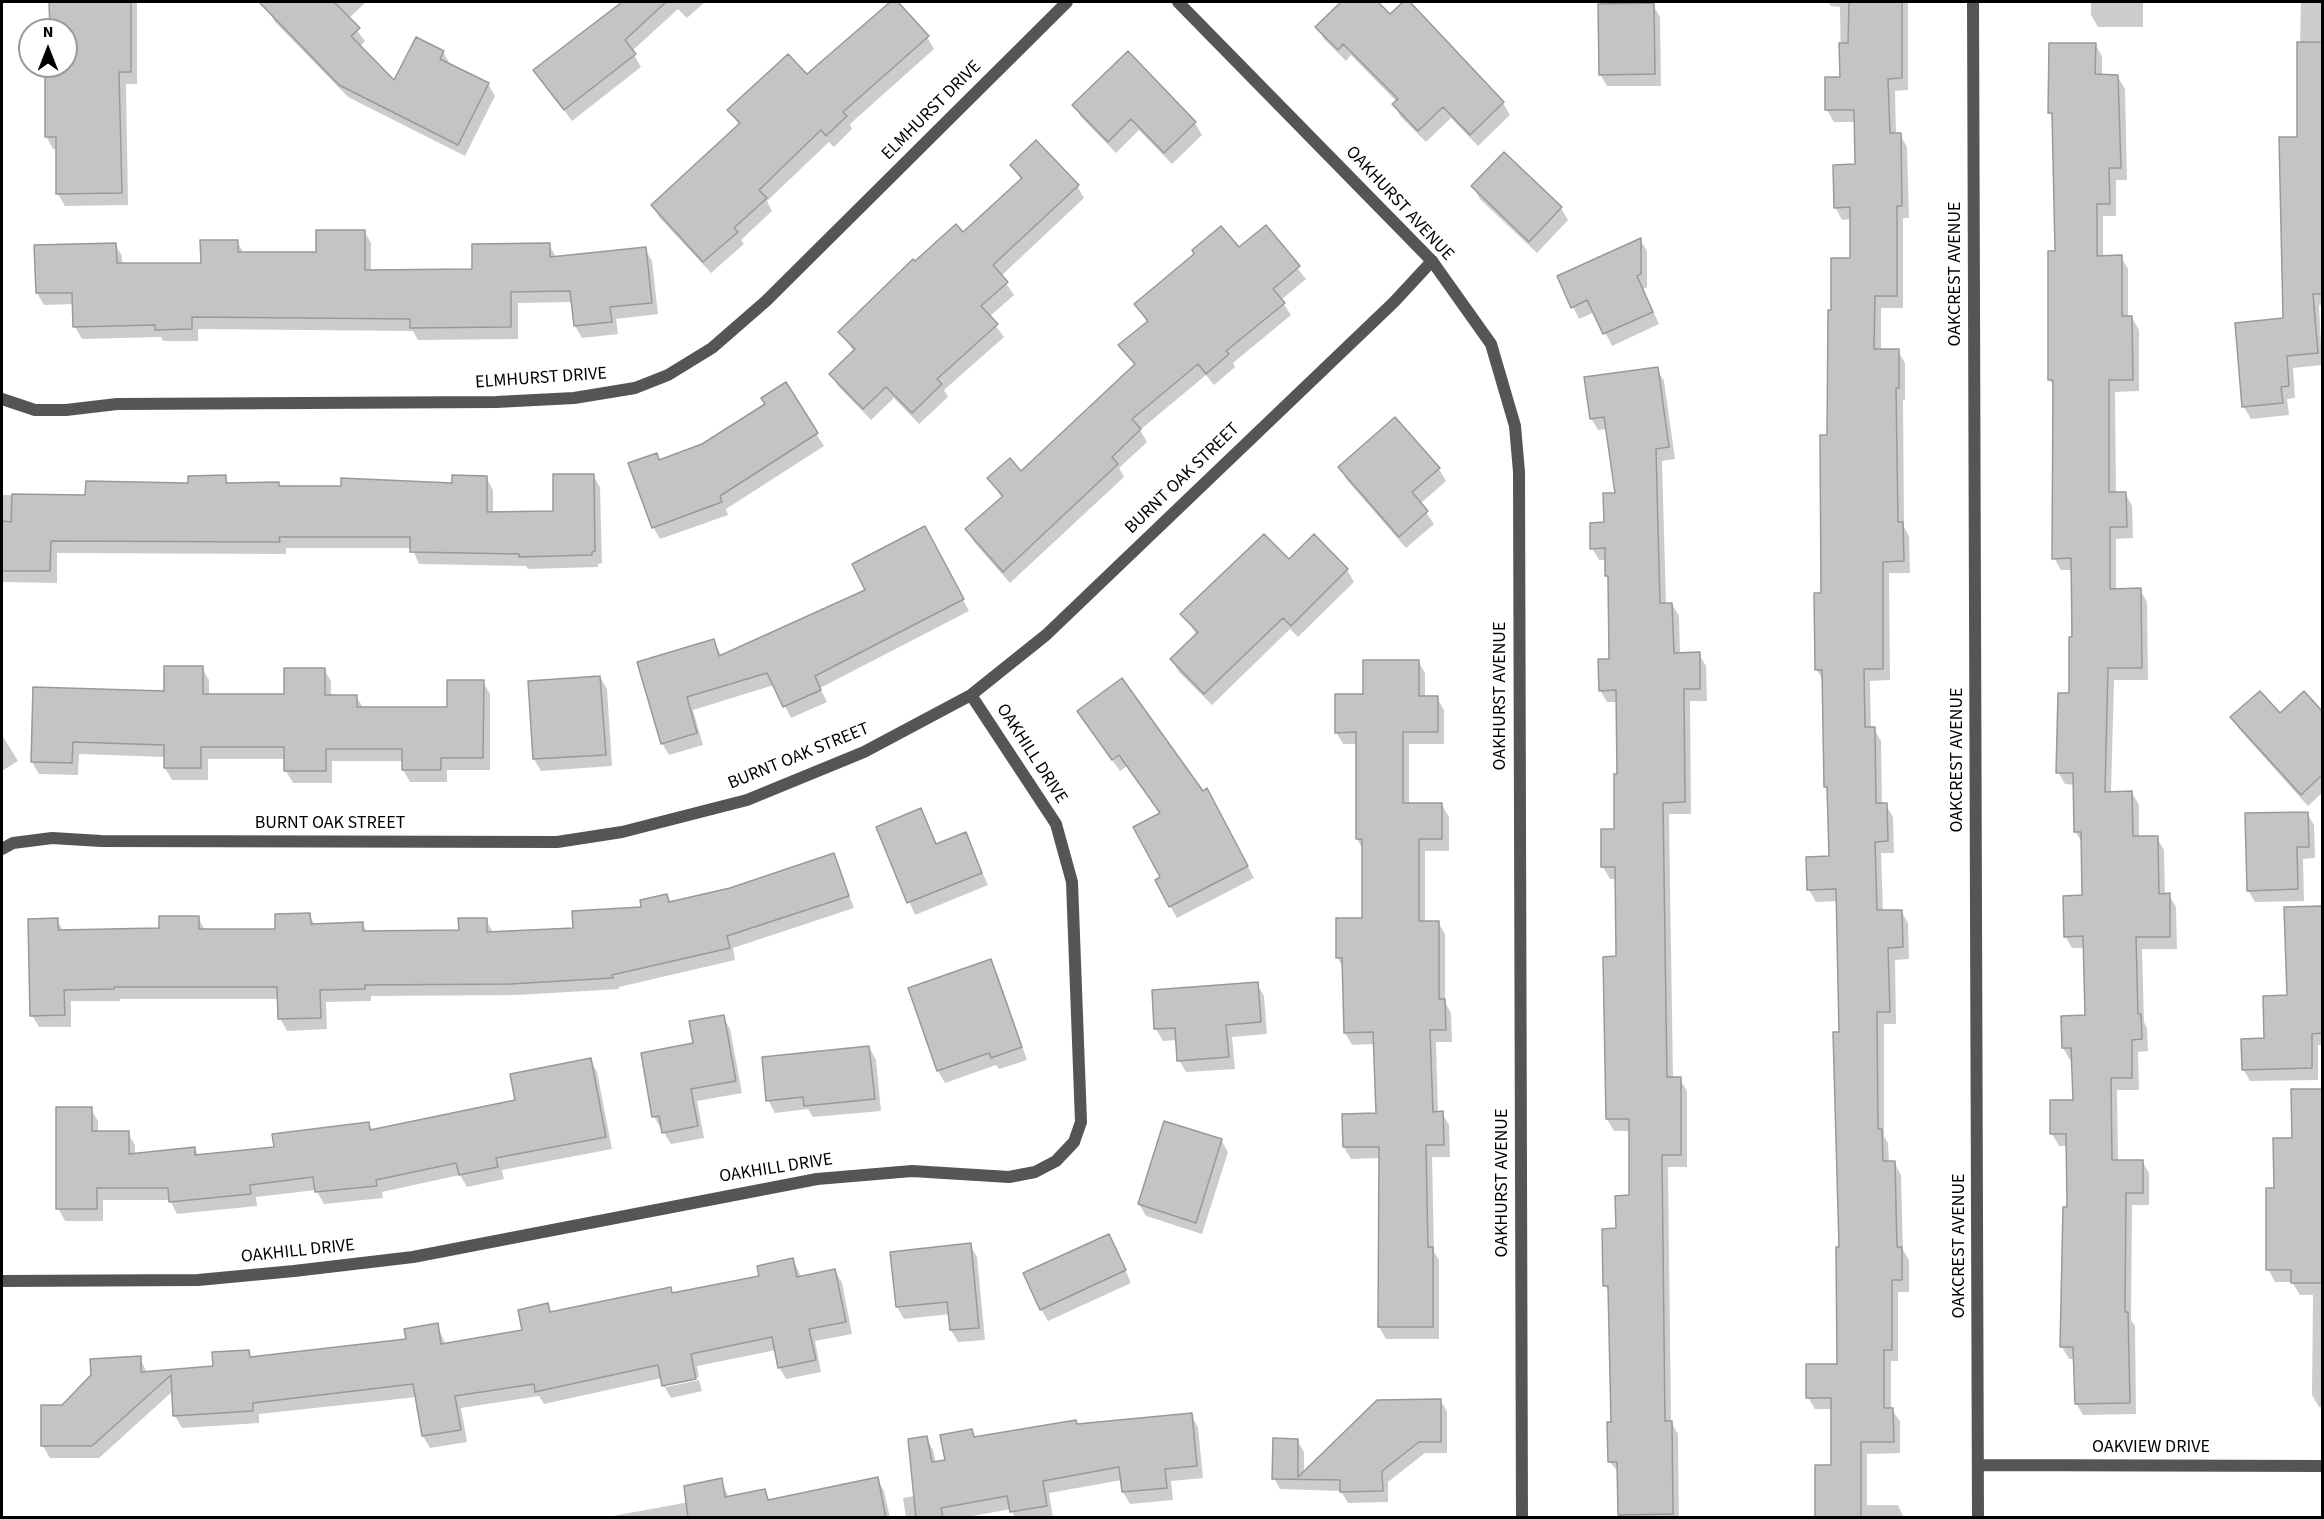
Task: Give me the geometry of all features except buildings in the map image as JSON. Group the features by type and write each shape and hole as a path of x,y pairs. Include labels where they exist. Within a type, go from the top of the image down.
{"street":[{"name":"ELMHURST DRIVE","path":"6,401 35,410 66,410 117,404 496,402 574,398 635,388 668,375 712,348 766,301 1067,2"},
{"name":"OAKHURST AVENUE","path":"1178,2 1432,261 1491,344 1515,426 1519,472 1522,1518"},
{"name":"OAKCREST AVENUE","path":"1973,2 1978,1518"},
{"name":"BURNT OAK STREET","path":"2,849 13,843 52,838 101,841 558,842 622,832 747,800 864,752 970,694 1046,634 1394,302 1432,261"},
{"name":"OAKHILL DRIVE","path":"2,1281 198,1280 304,1270 413,1257 817,1179 912,1171 1009,1177 1035,1172 1056,1161 1074,1142 1081,1122 1072,882 1056,824 970,694"},
{"name":"OAKVIEW DRIVE","path":"1979,1465 2322,1466"}]}
